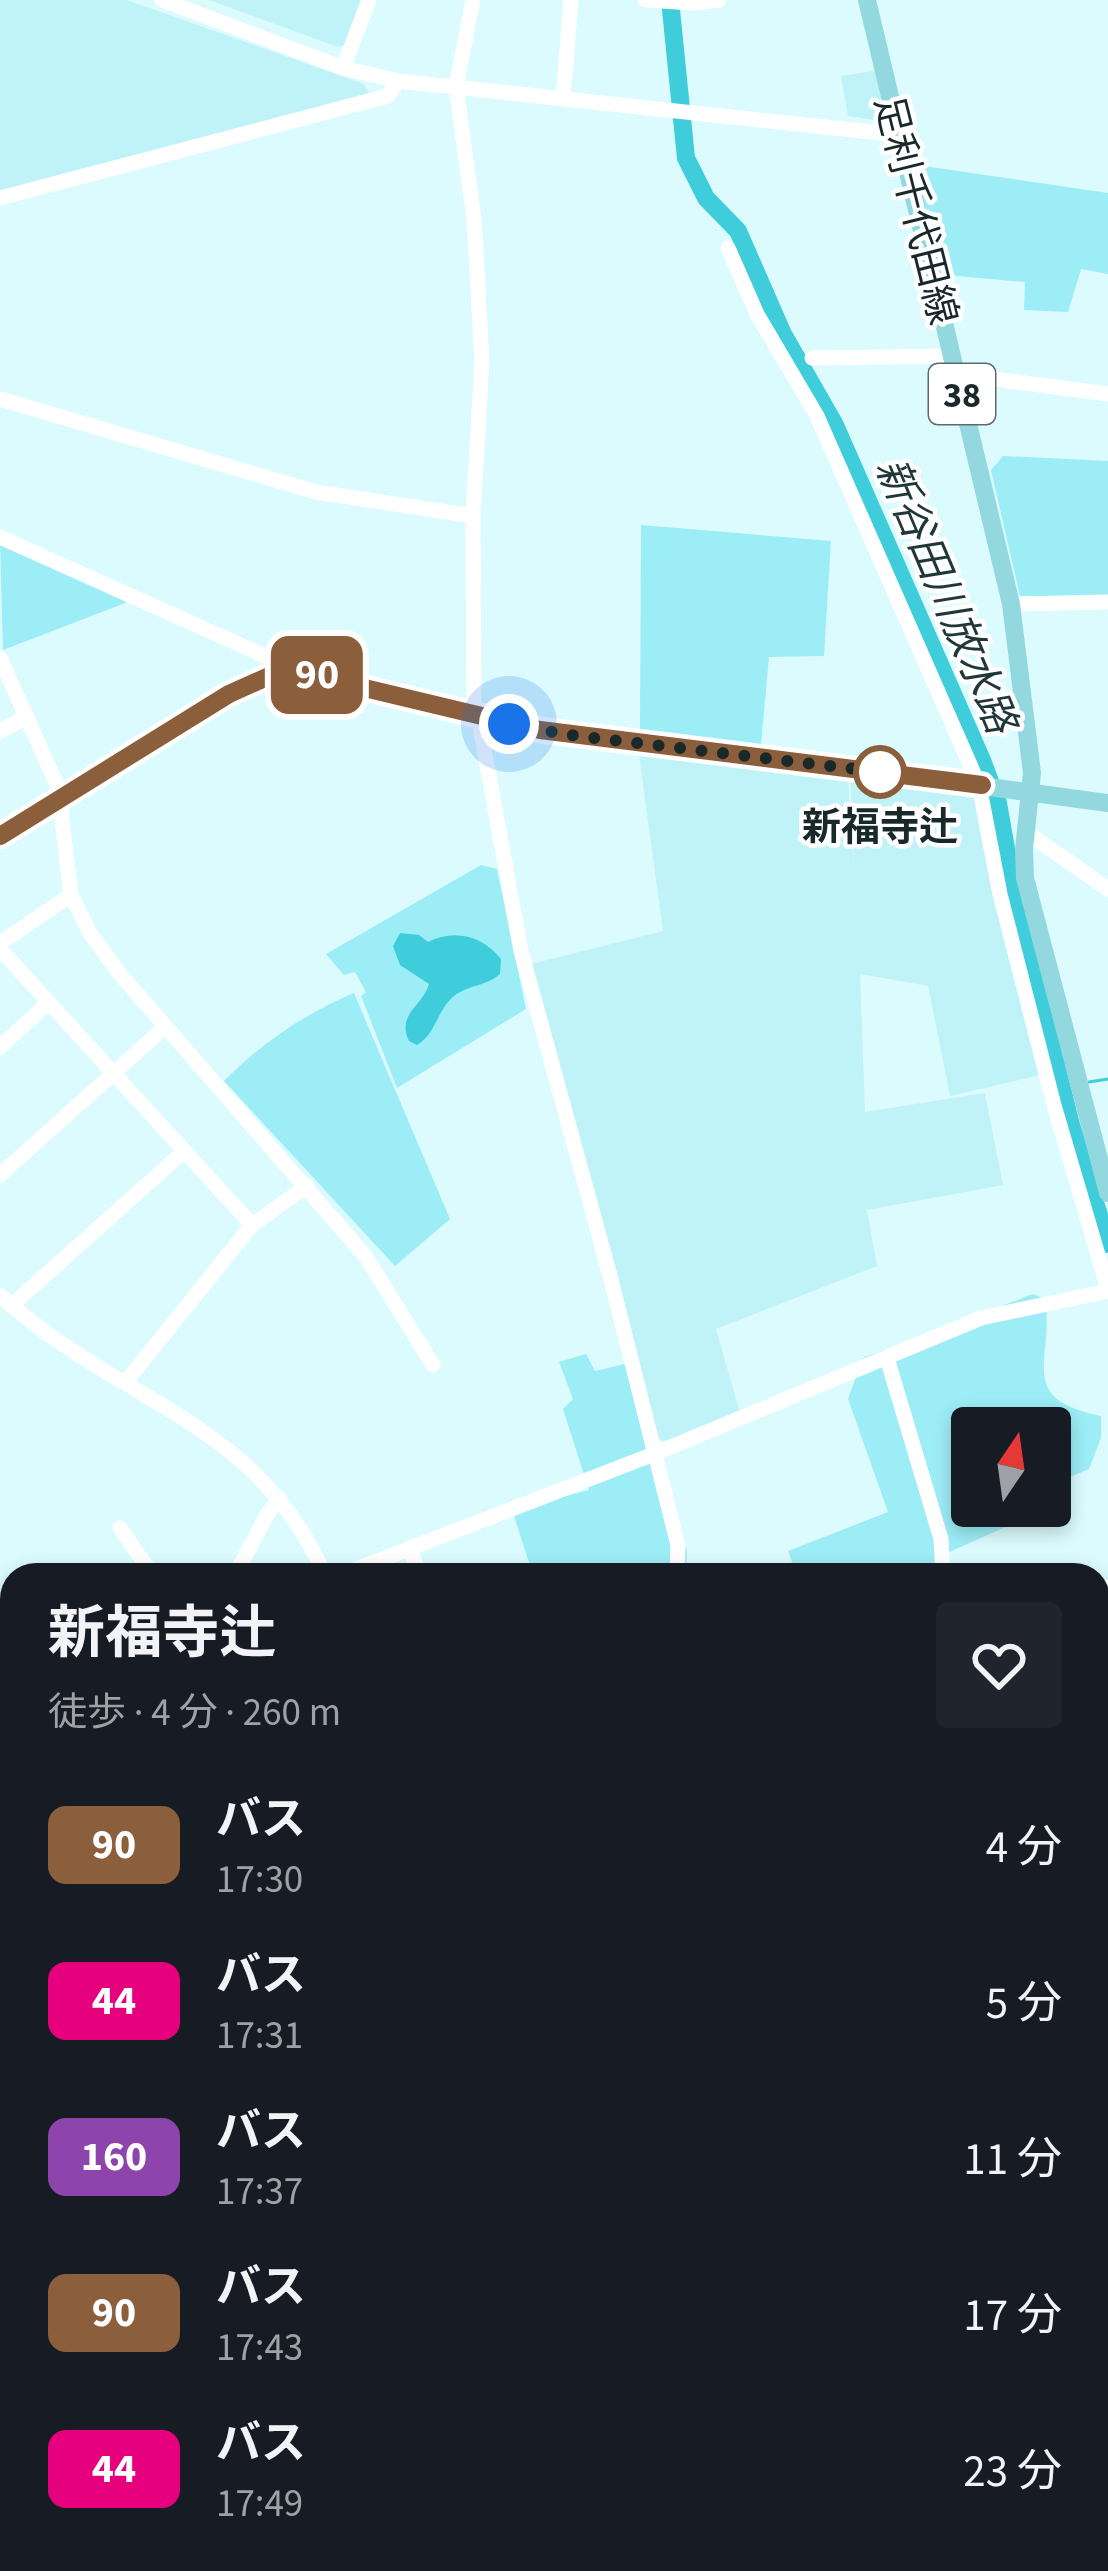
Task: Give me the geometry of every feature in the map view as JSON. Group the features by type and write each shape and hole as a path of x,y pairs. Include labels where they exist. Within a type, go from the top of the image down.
{"main road":[{"name":"足利千代田線","path":"867,0 1011,604 1031,792 1023,863 1108,1193"},
{"path":"0,836 229,694 277,670 295,669 570,735 1108,803"}],"street":[{"path":"162,0 343,68 398,81 899,135"},
{"path":"343,68 369,0"},
{"path":"473,0 456,87 474,219 482,347 473,516 476,716 521,951 609,1272 678,1545 677,1563"},
{"path":"563,99 571,0"},
{"path":"668,1 719,0"},
{"path":"0,198 388,96 398,81"},
{"path":"372,1563 654,1454 981,1318 1108,1290 1000,894 987,786 817,416 758,314 728,248"},
{"path":"812,358 955,365 1108,394"},
{"path":"0,399 316,492 473,516"},
{"path":"0,537 295,669"},
{"path":"1011,604 1108,602"},
{"path":"0,658 61,798 71,895 90,933 119,973 366,1257 433,1365"},
{"path":"0,731 27,717"},
{"path":"1026,832 1108,889"},
{"path":"71,895 0,946 252,1226"},
{"path":"0,1047 49,1003"},
{"path":"0,1175 165,1027"},
{"path":"182,1153 6,1301 69,1348 227,1445 280,1499 319,1563"},
{"path":"125,1383 252,1226 307,1186"},
{"path":"886,1358 941,1539 942,1563"},
{"path":"241,1563 280,1499"},
{"path":"120,1528 145,1563"},
{"path":"410,1548 416,1563"}],"shaded area":[{"path":"0,0 127,0 364,84 368,93 0,192"},
{"path":"209,0 361,0 345,45 338,47"},
{"path":"880,70 889,111 880,121 848,116 841,76"},
{"path":"910,164 1108,193 1108,274 1081,269 1068,312 1024,310 1025,282 946,275"},
{"path":"1003,456 1108,461 1108,603 1020,596 991,470"},
{"path":"641,525 831,541 824,656 769,657 761,745 640,730"},
{"path":"0,541 128,602 3,650"},
{"path":"639,755 738,762 848,779 854,870 850,774 977,792 1041,1075 950,1096 928,986 860,974 865,1112 985,1093 1003,1185 867,1210 877,1266 716,1329 740,1413 668,1443 653,1436 531,964 663,931"},
{"path":"481,865 497,869 526,1009 397,1088 361,996 366,992 355,972 344,975 326,954"},
{"path":"400,933 419,935 428,942 468,937 501,959 500,974 454,996 417,1045 409,1041 406,1024 429,984 400,965 393,946"},
{"path":"354,993 450,1219 395,1266 224,1081 284,1031"},
{"path":"1033,1294 1045,1299 1044,1374 1057,1399 1071,1407 951,1407 951,1527 1006,1527 947,1553 948,1563 792,1563 788,1551 888,1512 848,1399 863,1358"},
{"path":"586,1354 595,1371 629,1363 648,1439 687,1551 686,1563 529,1563 512,1510 589,1490 563,1409 573,1399 559,1362"},
{"path":"1071,1407 1101,1416 1101,1438 1089,1469 1071,1477"}],"waterway":[{"name":"新谷田川放水路","path":"670,0 686,158 706,198 738,231 783,334 835,425 998,803 1015,900 1071,1125 1108,1244"},
{"path":"1089,1082 1108,1079"}],"bus line":[{"name":"90","path":"0,836 229,694 285,669 570,735 982,785"}],"place":[{"name":"新福寺辻","path":"880,772"}],"route":[{"path":"509,724 889,773 880,772"}]}
